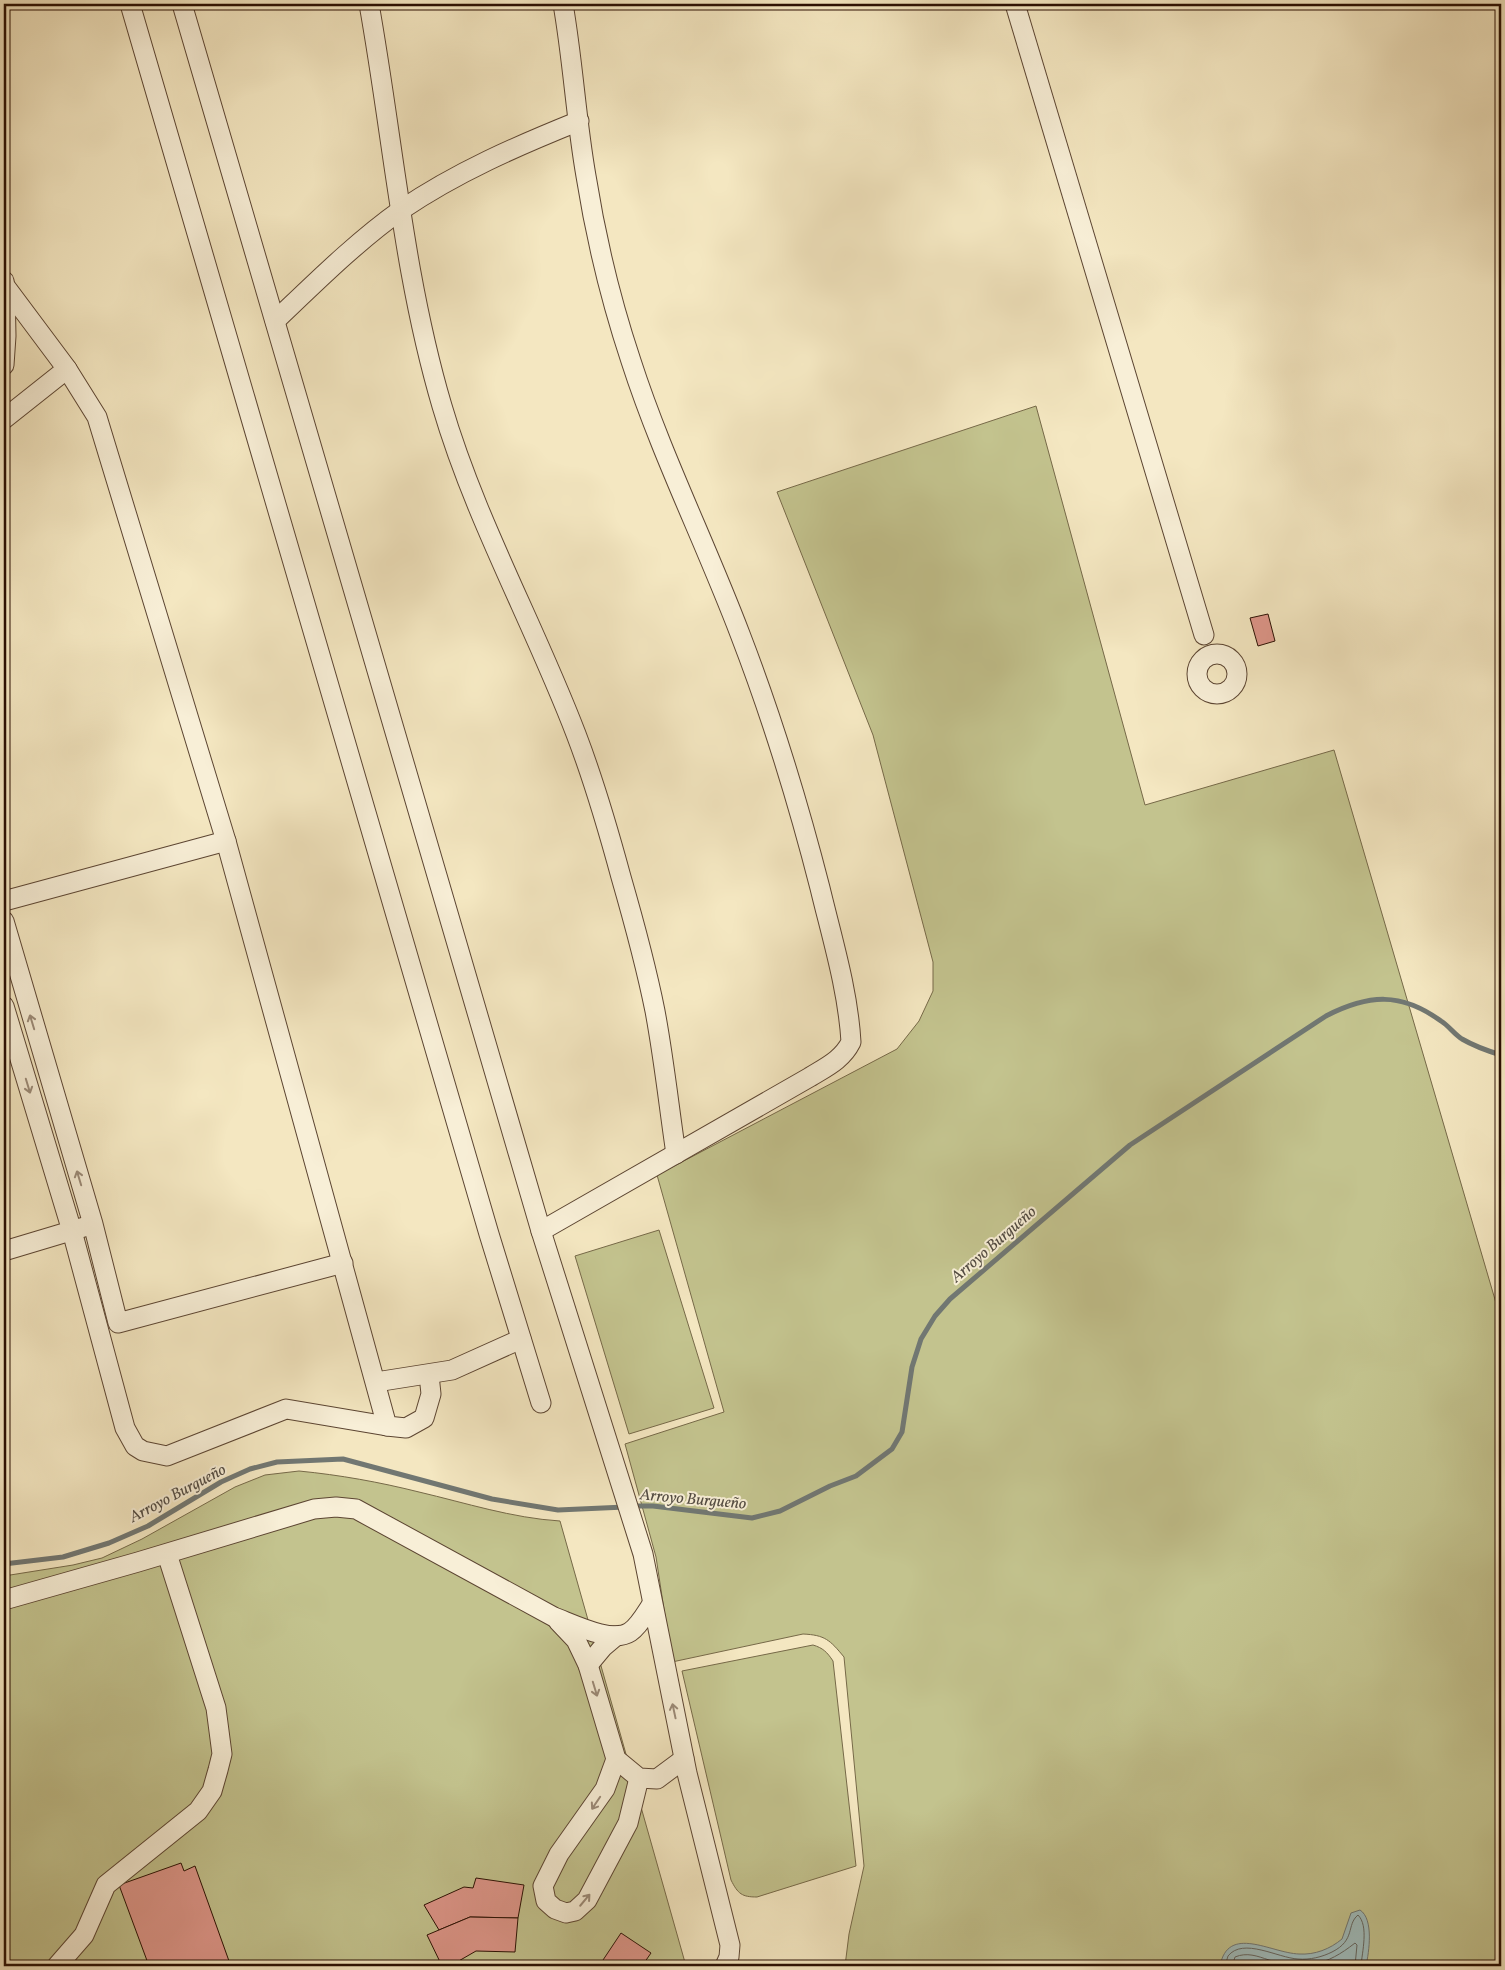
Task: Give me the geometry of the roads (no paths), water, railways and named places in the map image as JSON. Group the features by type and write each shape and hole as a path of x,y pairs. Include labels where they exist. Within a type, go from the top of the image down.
{"street":[{"path":"130,4 541,1402"},
{"path":"182,4 541,1231 643,1554 661,1653 684,1759 730,1945 729,1957 725,1966"},
{"path":"369,4 381,67 400,211 421,322 443,409 478,503 576,732 604,814 641,946 655,1010 676,1154"},
{"path":"541,1231 839,1060 851,1042 835,949 780,744 740,634 653,425 618,320 594,220 563,4"},
{"path":"1015,4 1204,634 1196,676 1202,688 1214,695 1220,694 1232,688 1238,676 1234,663 1204,634"},
{"path":"275,321 345,256 400,211 488,160 579,121"},
{"path":"4,284 6,336 4,365"},
{"path":"4,284 67,369 96,417 226,841 387,1426"},
{"path":"4,419 67,369"},
{"path":"1200,663 1210,655 1224,655"},
{"path":"4,901 226,841"},
{"path":"4,921 24,997 93,1224 118,1323 343,1263"},
{"path":"24,997 4,1005 72,1231 125,1428 135,1446 143,1451 167,1456 286,1409 406,1428 424,1418 431,1394 429,1375"},
{"path":"4,1251 93,1224"},
{"path":"376,1382 452,1370 521,1339"},
{"path":"4,1600 167,1554 314,1509 336,1507 356,1510 554,1617 589,1630 623,1634 661,1653"},
{"path":"57,1966 84,1935 106,1885 198,1811 212,1791 218,1770 222,1754 216,1708 167,1554"},
{"path":"588,1664 603,1647 623,1634 652,1604"},
{"path":"554,1617 576,1640 588,1664 616,1759 639,1778 657,1779 684,1759"},
{"path":"616,1759 605,1789 559,1854 543,1886 546,1902 555,1909 566,1913 576,1911 587,1900 628,1823 639,1778"}],"water":[{"path":"1360,1910 1364,1914 1369,1928 1366,1966 1220,1966 1225,1953 1232,1946 1241,1943 1264,1946 1288,1953 1299,1954 1322,1951 1342,1939 1351,1913"}],"waterway":[{"name":"Arroyo Burgueño","path":"633,1506 653,1506 752,1518 780,1511 830,1486 856,1476 892,1449 902,1432 912,1367 921,1339 935,1316 950,1299 1130,1145 1326,1016 1356,1003 1385,999 1398,1001 1426,1012 1444,1023 1467,1042 1501,1055"},
{"name":"Arroyo Burgueño","path":"4,1564 63,1557 109,1543 148,1526 221,1482 250,1469 277,1462 343,1459 492,1499 558,1510 625,1507"}]}
